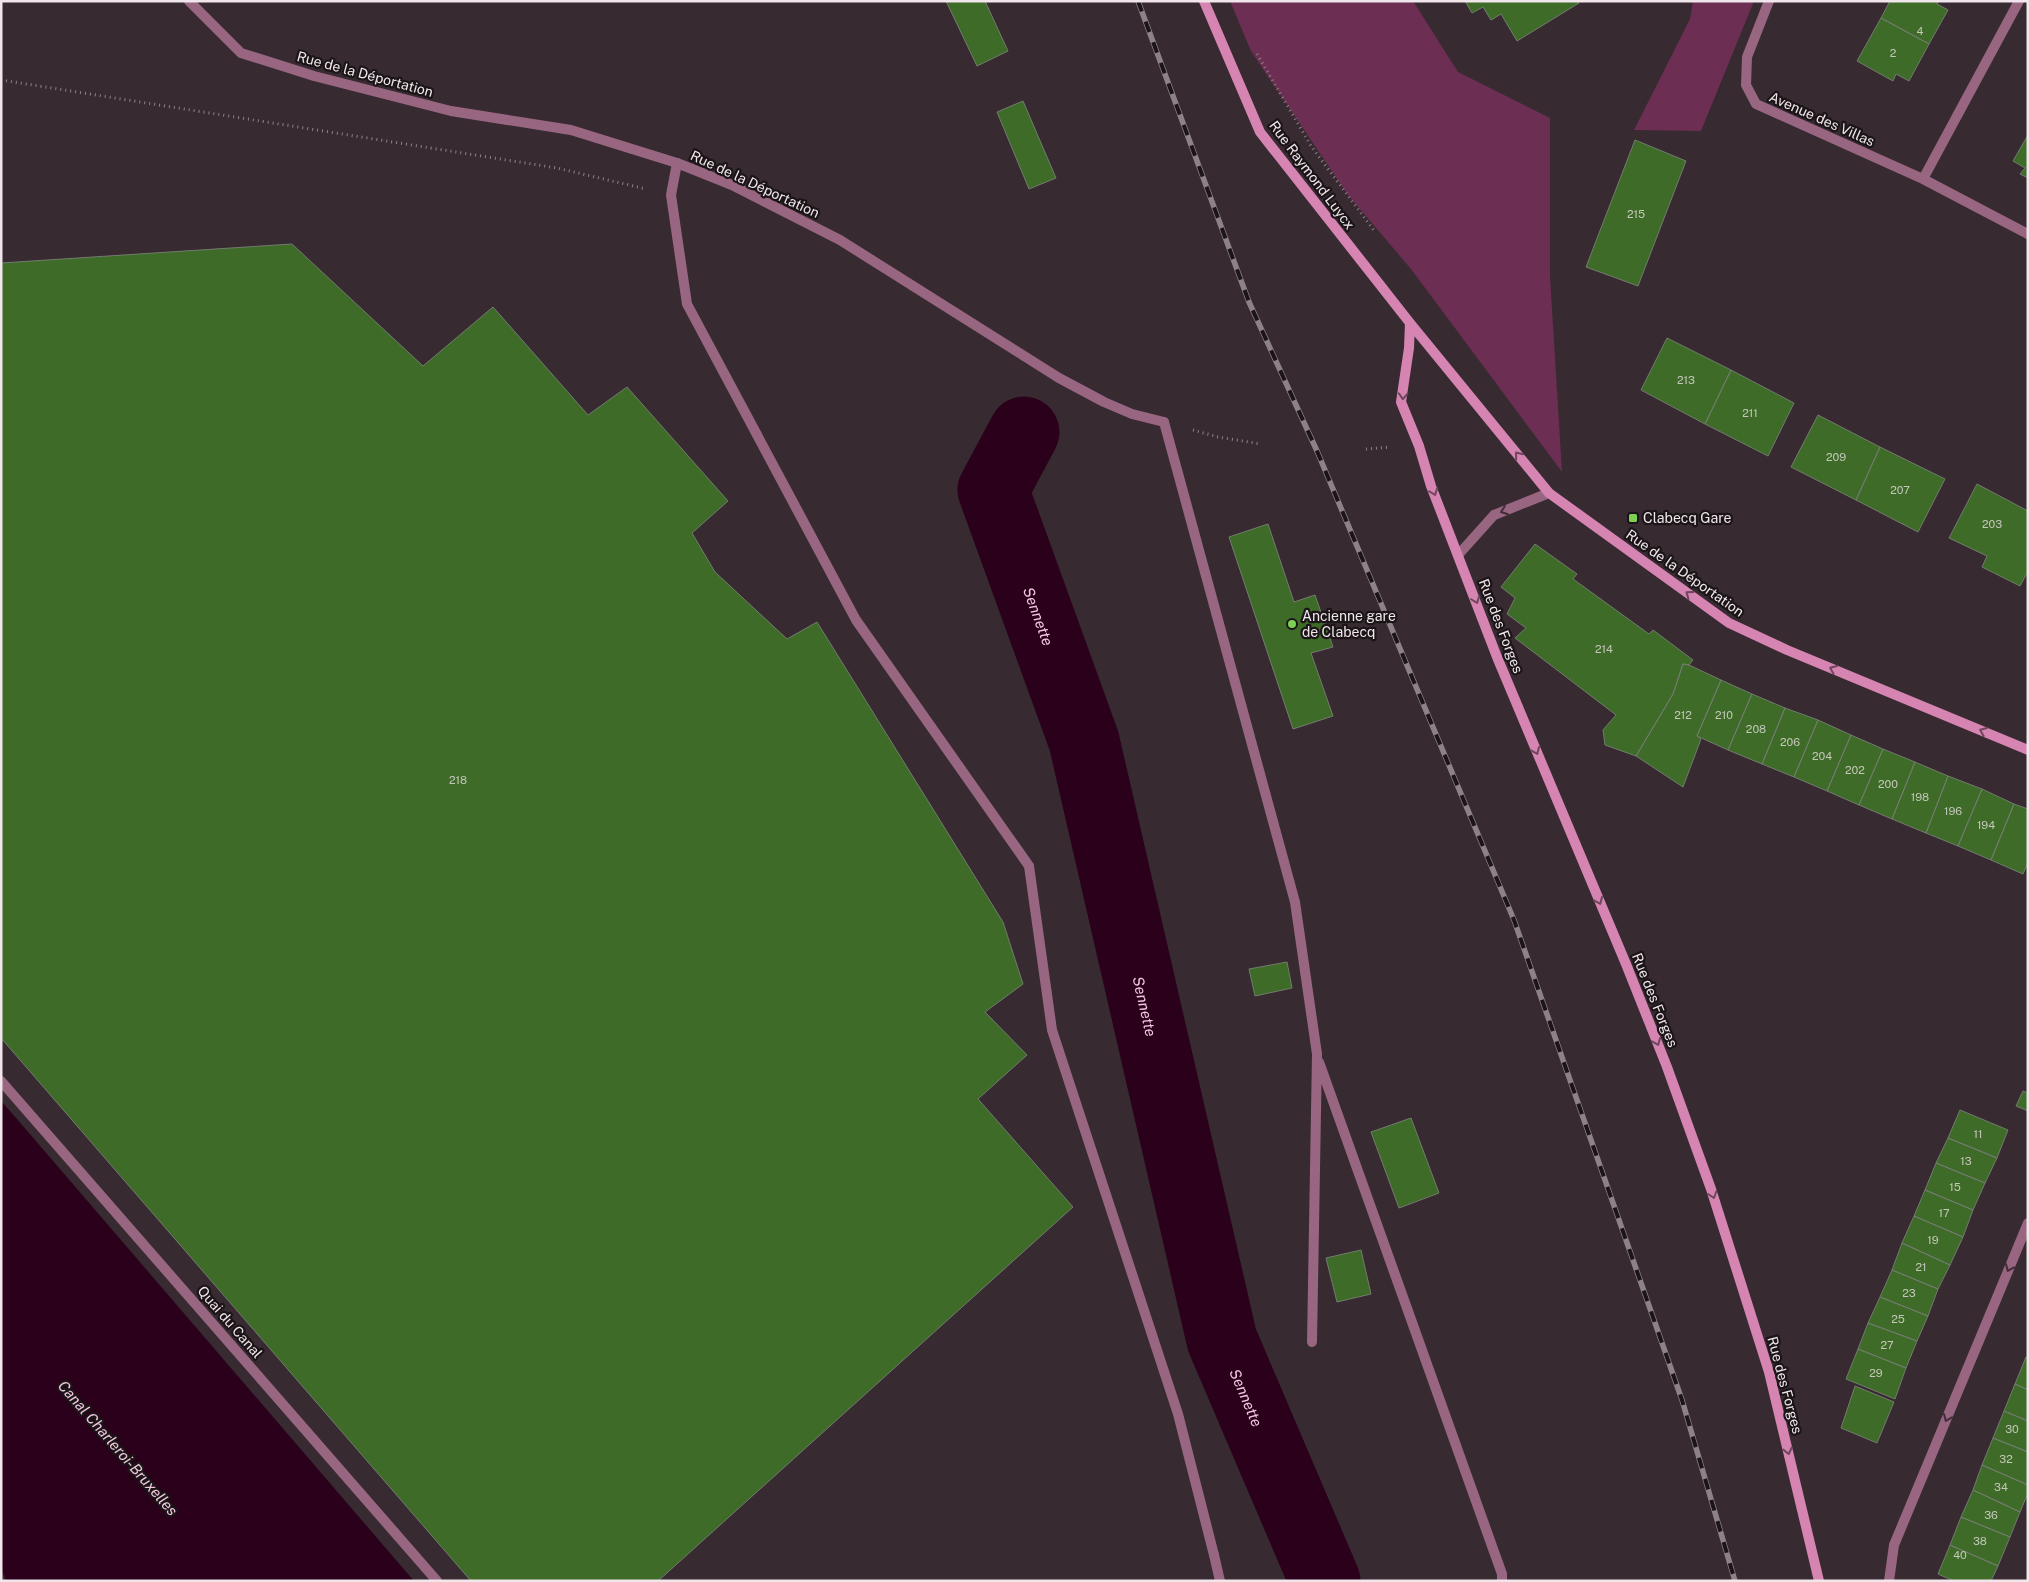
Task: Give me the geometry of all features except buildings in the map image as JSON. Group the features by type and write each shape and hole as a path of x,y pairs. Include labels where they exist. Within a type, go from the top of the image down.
{"main road":[{"name":"Rue Raymond Luycx","path":"1204,1 1260,132 1410,323 1549,492"},
{"name":"Rue des Forges","path":"1410,323 1409,348 1401,402 1419,446 1431,486 1459,554 1497,657 1663,1058 1711,1189 1770,1372 1819,1581"},
{"name":"Rue de la Déportation","path":"1549,492 1729,623 1787,650 2028,750"}],"street":[{"name":"Rue de la Déportation","path":"189,1 241,53 314,76 451,111 571,130 677,162 762,199 840,240 1074,386 1132,414 1164,422"},
{"name":"Avenue des Villas","path":"1769,1 1746,57 1746,84 1756,104 1923,179 2028,234"},
{"path":"1923,179 2019,1"},
{"path":"677,162 671,195 687,304 856,620 1029,866 1052,1030 1178,1414 1220,1581"},
{"path":"1164,422 1295,902 1316,1054 1312,1342"},
{"path":"1459,554 1494,515 1549,492"},
{"path":"1316,1054 1498,1565 1502,1581"},
{"name":"Quai du Canal","path":"1,1081 437,1581"},
{"path":"1889,1581 1894,1545 2028,1223"}],"path":[{"path":"1254,48 1311,146 1379,238"},
{"path":"1,80 557,168 671,195"},
{"path":"1164,422 1218,438 1261,444"}],"shaded area":[{"path":"1230,1 1413,1 1458,72 1550,118 1550,277 1562,472 1411,269 1348,195 1251,51"},
{"path":"1693,1 1754,1 1701,131 1634,130 1690,19"}],"water":[{"name":"Canal Charleroi-Bruxelles","path":"1,1101 414,1581 6,1581 1,1568"}],"waterway":[{"name":"Sennette","path":"1024,432 993,490 1084,741 1222,1340 1325,1581"}],"railway":[{"path":"1138,1 1249,302 1317,451 1514,920 1682,1400 1735,1581"}],"place":[{"name":"Clabecq Gare","path":"1633,518"},
{"name":"Ancienne gare de Clabecq","path":"1292,624"}]}
